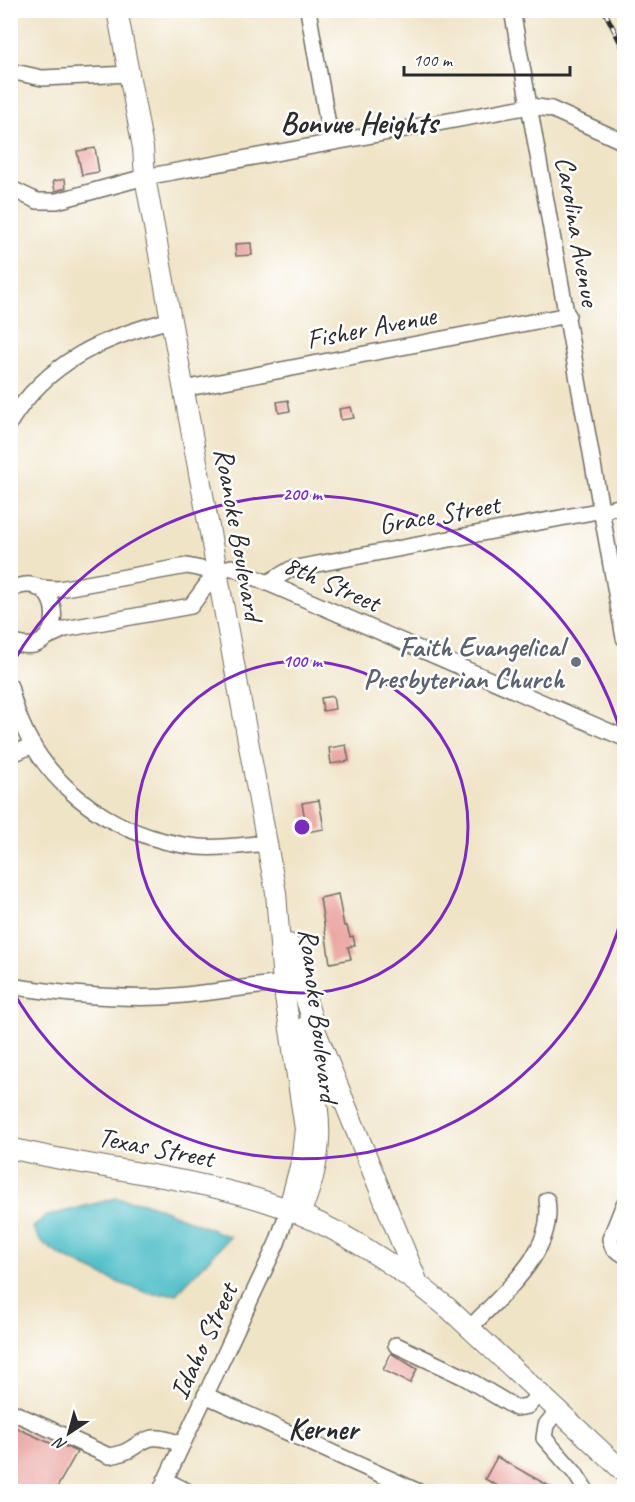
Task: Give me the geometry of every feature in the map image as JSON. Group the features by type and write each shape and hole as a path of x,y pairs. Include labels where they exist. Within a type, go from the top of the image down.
{"main road":[{"name":"Roanoke Boulevard","path":"117,10 216,572 321,1138 316,1170 304,1204 288,1211"},
{"path":"295,988 418,1283"},
{"name":"Texas Street","path":"10,1148 228,1190 288,1211"},
{"path":"288,1211 372,1252 418,1283 470,1328 624,1472"}],"street":[{"path":"308,10 331,142"},
{"name":"Carolina Avenue","path":"512,10 624,638"},
{"path":"10,71 42,78 130,74"},
{"path":"10,188 37,201 50,202 94,193 145,177 530,106 550,109 624,142"},
{"name":"Fisher Avenue","path":"183,389 568,315"},
{"path":"10,422 43,380 77,354 118,335 171,320"},
{"name":"Grace Street","path":"267,583 291,569 624,506"},
{"name":"8th Street","path":"10,590 27,586 58,589 187,566 216,572 231,567 624,738"},
{"path":"10,641 27,645 65,629 191,606 216,572"},
{"path":"37,588 52,601 55,610 55,621 45,638"},
{"path":"10,686 17,712 33,744 53,774 71,793 99,814 128,830 163,841 201,847 267,843"},
{"path":"10,755 33,744"},
{"path":"10,986 81,996 122,998 295,988"},
{"path":"470,1328 538,1252 548,1223 547,1200"},
{"path":"624,1204 610,1239 613,1248 624,1256"},
{"name":"Idaho Street","path":"163,1486 247,1307 288,1211"},
{"path":"396,1345 464,1377 516,1408 528,1406 540,1393"},
{"path":"205,1395 419,1491"},
{"path":"558,1410 546,1425 544,1438 586,1491"},
{"path":"10,1411 109,1456 119,1455 150,1437 166,1438 182,1445"},
{"path":"163,1486 189,1491"}],"water":[{"path":"116,1198 149,1204 230,1237 176,1294 151,1294 117,1282 60,1255 41,1242 33,1228 44,1217"}],"building":[{"path":"95,148 99,172 82,175 77,151"},
{"path":"65,179 66,188 55,191 53,181"},
{"path":"251,243 252,255 236,256 235,244"},
{"path":"288,400 290,411 279,413 277,402"},
{"path":"351,407 354,418 341,420 339,409"},
{"path":"333,696 335,709 323,711 321,698"},
{"path":"346,745 349,761 331,764 329,748"},
{"path":"319,800 324,829 307,832 302,803"},
{"path":"338,894 344,926 347,926 350,937 353,936 355,945 348,947 351,959 330,963 320,898"},
{"path":"391,1353 417,1369 410,1383 383,1370"},
{"path":"10,1425 61,1448 62,1445 77,1452 55,1491 10,1491"},
{"path":"497,1457 558,1491 507,1491 485,1479"}],"railway":[{"path":"604,10 624,50"}],"place":[{"name":"Faith Evangelical Presbyterian Church","path":"576,662"}],"district":[{"name":"Bonvue Heights","path":"359,123"},
{"name":"Kerner","path":"323,1429"}]}
